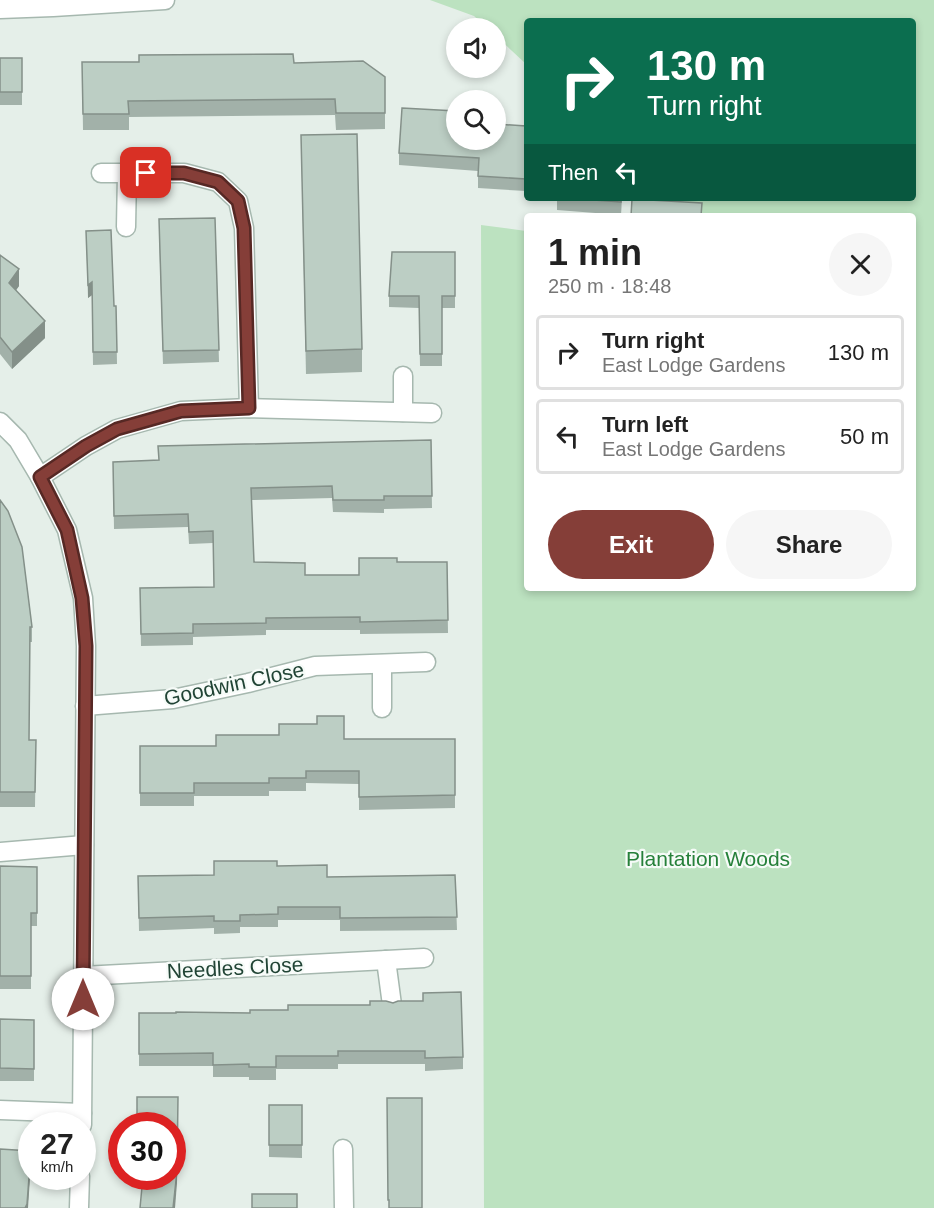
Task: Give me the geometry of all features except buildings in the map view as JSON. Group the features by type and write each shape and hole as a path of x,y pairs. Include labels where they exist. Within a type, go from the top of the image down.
{"street":[{"path":"0,9 165,0"},
{"path":"101,173 184,173 218,182 238,201 244,228 249,408"},
{"path":"126,227 127,174"},
{"path":"403,376 403,412"},
{"path":"40,477 86,446 117,429 181,411 249,408 432,413"},
{"path":"0,422 18,440 67,530 82,598 86,646 82,1112"},
{"name":"Goodwin Close","path":"86,706 173,699 315,666 426,662"},
{"path":"382,664 382,708"},
{"path":"0,852 84,845"},
{"name":"Needles Close","path":"83,976 424,958"},
{"path":"386,960 392,1005"},
{"path":"0,1110 18,1112"},
{"path":"343,1149 344,1208"},
{"path":"80,1190 80,1208"}],"green space":[{"name":"Plantation Woods","path":"430,0 934,0 934,1208 484,1208 481,225 524,231 524,591 916,591 916,213 672,213 670,201 916,201 916,18 524,18 524,62 506,45 506,18 476,18"}],"route":[{"path":"83,999 86,646 82,598 67,530 40,477 86,446 117,429 181,411 249,408 244,228 238,201 218,182 184,173 146,173"}]}
